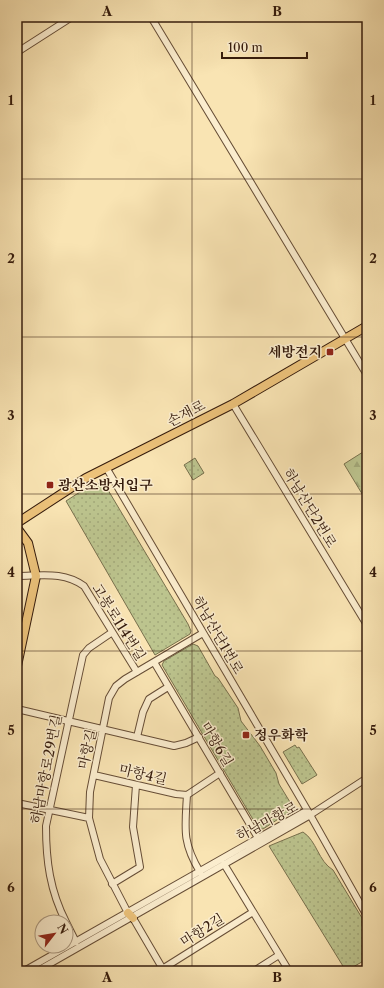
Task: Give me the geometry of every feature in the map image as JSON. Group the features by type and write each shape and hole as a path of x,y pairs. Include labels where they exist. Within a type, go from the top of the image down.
{"main road":[{"name":"손재로","path":"17,523 86,478 234,404 367,326"},
{"path":"17,528 28,543 36,576 17,666"}],"street":[{"path":"17,57 19,51 72,17"},
{"path":"151,17 367,375"},
{"name":"하남산단2번로","path":"234,404 367,625"},
{"name":"하남산단1번로","path":"107,468 309,813 367,916"},
{"name":"고봉로114번길","path":"17,576 63,575 76,580 84,586 111,633 137,672"},
{"name":"하남마항로29번길","path":"62,914 56,903 49,880 46,851 46,826 48,810 83,655 89,648 111,633"},
{"name":"마항길","path":"162,970 112,884 100,859 89,818 90,792 104,729 109,698 116,686 203,633"},
{"name":"마항6길","path":"154,662 258,838"},
{"path":"137,738 143,712 149,699 168,687"},
{"path":"17,709 174,746 186,743 199,737"},
{"path":"200,872 191,857 185,839 187,795 220,774"},
{"name":"마항4길","path":"94,775 176,794 187,795"},
{"path":"309,813 367,778"},
{"path":"112,884 140,867 133,827 136,785"},
{"path":"17,804 89,818"},
{"name":"하남마항로","path":"37,971 258,838 304,812 309,813"},
{"name":"하남마항로","path":"24,971 224,864 309,813"},
{"path":"224,864 289,971"},
{"name":"마항2길","path":"162,970 253,912"},
{"name":"하남마항로29번길","path":"74,938 76,942"},
{"path":"254,971 279,955"},
{"path":"362,971 367,968"}],"green space":[{"path":"363,452 367,460 367,502 344,464"},
{"path":"195,458 204,473 193,480 184,465"},
{"path":"94,483 103,484 108,490 191,631 190,634 155,655 66,501"},
{"path":"193,644 198,646 215,676 218,678 238,708 241,721 260,746 276,773 279,784 293,807 286,814 263,829 258,828 162,665 164,661"},
{"path":"295,745 297,748 299,747 317,775 302,784 283,752"},
{"path":"303,832 311,840 324,862 333,870 362,918 362,926 367,934 367,959 346,971 269,846"}],"place":[{"name":"세방전지","path":"330,352"},
{"name":"광산소방서입구","path":"50,485"},
{"name":"정우화학","path":"246,735"}]}
